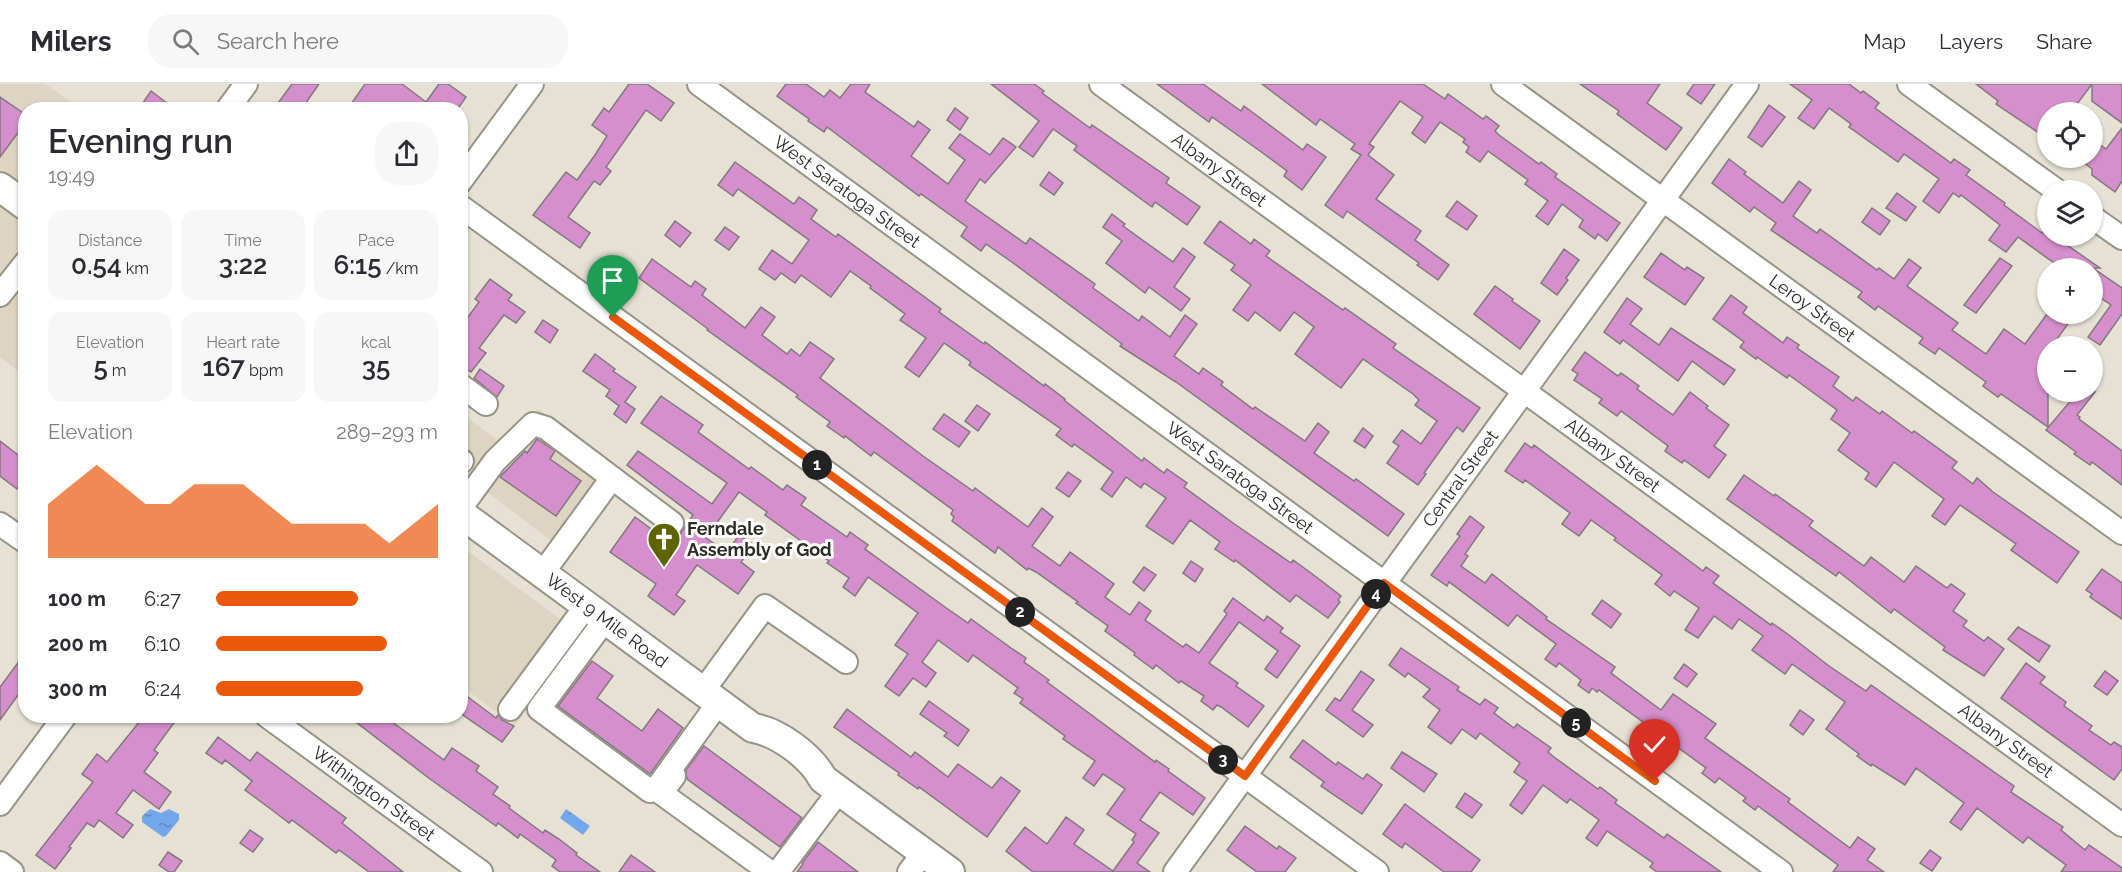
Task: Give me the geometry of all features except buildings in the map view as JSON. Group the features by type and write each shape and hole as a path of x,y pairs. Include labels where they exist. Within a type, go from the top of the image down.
{"main road":[{"path":"0,187 18,200"},
{"name":"West 9 Mile Road","path":"468,517 753,728 769,731 815,765 831,785 917,862 950,872"}],"street":[{"path":"233,102 246,84"},
{"path":"468,171 532,84"},
{"name":"West Saratoga Street","path":"699,84 1781,872"},
{"name":"Albany Street","path":"1101,84 2122,825"},
{"name":"Leroy Street","path":"1503,84 2122,533"},
{"name":"Central Street","path":"1175,872 1747,84"},
{"path":"1909,84 2042,180"},
{"path":"468,212 1377,872"},
{"path":"2103,225 2122,238"},
{"path":"1,293 18,272"},
{"path":"468,391 486,404"},
{"path":"468,500 495,461 533,424 546,428 672,523"},
{"path":"542,574 612,478"},
{"path":"0,524 18,536"},
{"path":"770,872 661,793 715,700 765,606 846,662"},
{"path":"596,613 538,710 650,791 659,785 715,700"},
{"path":"510,709 596,613"},
{"path":"0,804 60,723"},
{"name":"Withington Street","path":"277,723 481,872"},
{"path":"778,872 831,785"},
{"path":"0,863 12,872"}],"shaded area":[{"path":"0,84 45,84 71,102 18,102 18,371 0,357"},
{"path":"538,409 628,475 569,554 468,477 468,418 503,444"},
{"path":"468,551 583,636 515,725 468,691"}],"water":[{"path":"150,809 161,813 169,809 179,814 179,820 166,836 163,837 142,822 142,816"},
{"path":"566,809 590,826 583,835 560,818"}],"place":[{"name":"Ferndale Assembly of God","path":"664,568"}],"route":[{"path":"613,317 1245,776 1384,583 1655,781"}]}
